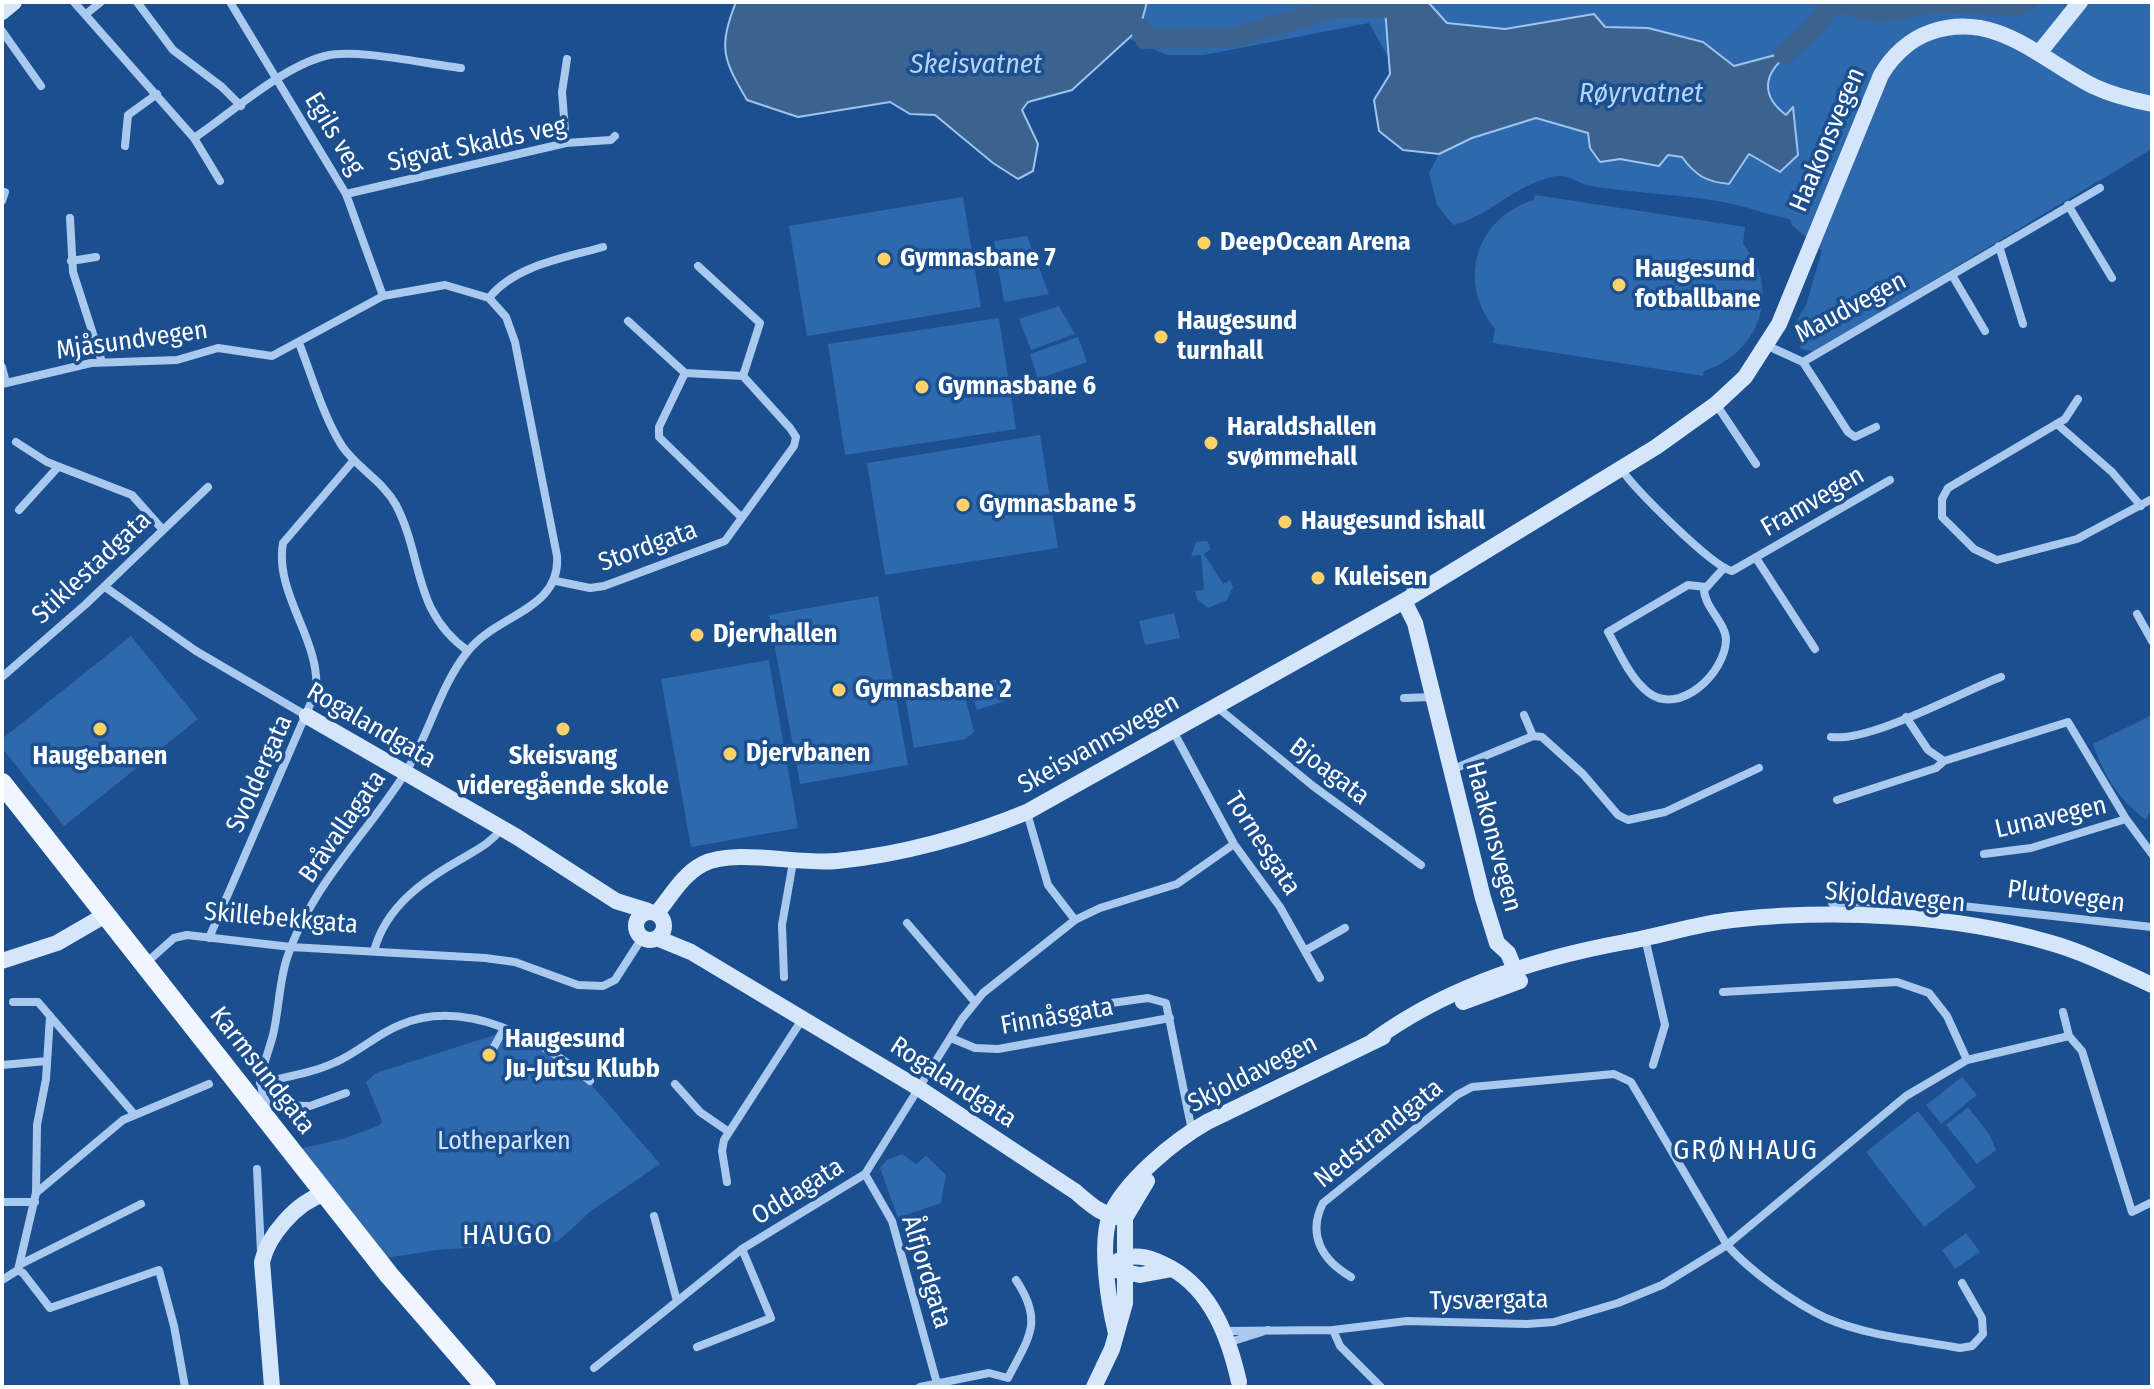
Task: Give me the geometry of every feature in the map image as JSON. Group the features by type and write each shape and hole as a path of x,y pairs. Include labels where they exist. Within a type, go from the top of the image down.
{"main road":[{"name":"Karmsundgata","path":"2,783 320,1198 486,1387"},
{"name":"Karmsundgata","path":"2,799 102,917 146,963 378,1278 475,1387"}],"street":[{"path":"2,12 14,2"},
{"path":"74,2 194,138 220,181"},
{"path":"86,14 101,2"},
{"path":"137,2 173,50 222,87 241,106"},
{"name":"Egils veg","path":"230,2 346,194 383,296"},
{"path":"2039,53 2080,2"},
{"name":"Haakonsvegen","path":"1509,976 1508,953 1497,943 1409,598 1621,469 1716,404 1745,377 1768,346 1887,64 1909,43 1926,34 1966,25 2008,36 2093,85 2152,104"},
{"path":"2,31 41,86"},
{"path":"194,138 279,80 309,63 335,54 461,68"},
{"path":"566,143 562,92 567,59"},
{"path":"125,146 128,115 157,94"},
{"name":"Sigvat Skalds veg","path":"346,194 566,143 611,140 615,136"},
{"name":"Maudvegen","path":"1768,346 1803,362 2100,188"},
{"path":"2068,205 2112,278"},
{"path":"70,218 71,261 102,362"},
{"path":"1999,246 2023,324"},
{"path":"556,581 557,556 515,342 506,317 489,298 508,279 603,247"},
{"path":"71,261 96,257"},
{"path":"628,321 685,373 743,376 760,323 698,266"},
{"path":"1952,275 1985,331"},
{"name":"Mjåsundvegen","path":"4,383 102,362 177,360 218,348 272,356 383,296 445,285 471,289 489,298"},
{"path":"299,343 335,433 354,460 391,498 403,521 429,609 450,639 468,651"},
{"path":"1803,362 1848,432 1855,437 1876,427"},
{"path":"2,367 4,383"},
{"name":"Stordgata","path":"685,373 659,427 659,437 740,516"},
{"name":"Stordgata","path":"556,581 590,588 604,586 725,541 731,536 740,516 794,446 796,437 743,376"},
{"path":"2078,399 2065,419 1948,488 1940,507 1942,517 1974,549 1997,560 2077,539 2152,499"},
{"path":"1716,404 1756,464"},
{"path":"2057,424 2112,472 2141,506"},
{"path":"16,442 58,467 132,495 163,530"},
{"name":"Svoldergata","path":"209,938 307,716 317,681 283,574 283,543 354,460"},
{"path":"19,510 58,467"},
{"path":"1621,469 1655,507 1723,569"},
{"name":"Framvegen","path":"1706,587 1723,569 1737,569 1890,480"},
{"name":"Stiklestadgata","path":"2,677 105,587 208,487"},
{"name":"Framvegen","path":"1756,558 1815,649"},
{"path":"1403,573 1409,598"},
{"name":"Bråvallagata","path":"260,1083 291,947 341,859 405,774 468,651 492,627 544,597 556,581"},
{"path":"1688,585 1706,587 1705,598 1726,639 1723,654 1708,681 1678,699 1665,700 1650,694 1637,680 1608,632 1688,585"},
{"name":"Rogalandgata","path":"105,587 196,651 502,828 691,952 920,1089 1076,1192 1117,1214"},
{"name":"Skeisvannsvegen","path":"651,926 692,872 716,859 838,861 888,853 1027,812 1409,598"},
{"path":"2137,614 2152,641"},
{"path":"1831,737 1856,735 2001,677"},
{"path":"1404,698 1434,696"},
{"name":"Bjoagata","path":"1217,707 1313,786 1421,865"},
{"path":"1524,715 1533,736"},
{"path":"1906,717 1928,750 1944,761"},
{"name":"Lunavegen","path":"1837,800 1936,768 1944,761 2068,722 2126,819 2152,854"},
{"name":"Tornesgata","path":"1173,731 1234,844 1280,907 1320,978"},
{"path":"1451,770 1533,736 1550,742 1618,815 1628,820 1665,812 1759,768"},
{"path":"1027,812 1048,885 1075,920"},
{"name":"Lunavegen","path":"1984,854 2031,848 2126,819"},
{"name":"Skillebekkgata","path":"374,951 391,913 403,901 444,869 489,843 502,828"},
{"name":"Oddagata","path":"594,1368 742,1249 865,1174 974,1001 1075,920 1100,908 1177,884 1234,844"},
{"path":"784,977 782,925 793,862"},
{"name":"Plutovegen","path":"1832,903 1917,901 2152,927"},
{"path":"2,961 57,943 102,917"},
{"name":"Skjoldavegen","path":"1116,1333 1106,1267 1117,1214 1159,1158 1192,1131 1373,1041 1441,1000 1509,976 1698,925 1761,917 1878,917 2036,939 2152,985"},
{"name":"Finnåsgata","path":"907,923 974,1001"},
{"name":"Skillebekkgata","path":"146,963 174,938 209,938 291,947 515,962 590,987 615,980 651,926"},
{"path":"1306,950 1345,928"},
{"path":"1645,937 1665,1025 1653,1065"},
{"path":"1723,992 1897,982 1929,993 1947,1016 1967,1060"},
{"path":"1104,1004 1159,1000 1166,1003 1192,1131"},
{"path":"13,1002 38,1002 135,1115"},
{"path":"2063,1012 2069,1036 2082,1051 2132,1212 2152,1202"},
{"path":"19,1267 36,1198 37,1125 50,1016"},
{"path":"260,1083 335,1063 412,1021 474,1016 560,1056 590,1081"},
{"path":"727,1182 722,1151 729,1132 803,1018"},
{"name":"Finnåsgata","path":"951,1038 975,1048 998,1049 1170,1018"},
{"path":"493,1049 503,1030"},
{"name":"Tysværgata","path":"1223,1338 1268,1330 1333,1330 1407,1321 1490,1325 1554,1322 1618,1303 1662,1285 1727,1245 1906,1096 1967,1060 2069,1036"},
{"path":"2,1065 47,1061"},
{"name":"Nedstrandgata","path":"1351,1277 1338,1270 1320,1248 1316,1223 1323,1203 1457,1095 1491,1083 1623,1076 1631,1082 1727,1245 1744,1264 1826,1318 1870,1331 1960,1348 1979,1342 1983,1334 1982,1318 1962,1283"},
{"name":"Karmsundgata","path":"260,1083 268,1105 310,1106 346,1093"},
{"path":"2,1202 36,1198 108,1131 135,1115 209,1084"},
{"path":"675,1084 700,1112 729,1132"},
{"path":"257,1169 272,1387"},
{"name":"Ålfjordgata","path":"865,1174 892,1221 938,1385"},
{"path":"262,1262 274,1237 303,1204 320,1198"},
{"path":"2,1280 19,1267 141,1204"},
{"name":"Skjoldavegen","path":"1094,1387 1125,1303 1125,1266 1117,1214"},
{"path":"654,1216 677,1301"},
{"path":"697,1347 771,1318 742,1249"},
{"path":"19,1267 50,1308 159,1270 174,1326 185,1387"},
{"path":"1106,1267 1172,1269 1193,1285 1223,1338 1240,1384"},
{"path":"920,1387 989,1373 1008,1378 1034,1322 1032,1308 1016,1280"},
{"name":"Tysværgata","path":"1223,1338 1268,1330"},
{"path":"1333,1330 1340,1346 1381,1387"}],"green space":[{"path":"1147,2 1390,2 1385,8 1389,59 1369,23 1204,55 1167,55 1127,38 1140,28"},
{"path":"1428,2 2152,2 2152,149 1814,352 1801,349 1795,324 1806,305 1822,251 1792,225 1790,219 1719,201 1591,186 1557,176 1525,187 1478,215 1453,225 1437,205 1429,173 1439,154 1472,138 1536,117 1588,133 1590,148 1600,162 1620,159 1659,166 1668,155 1682,157 1694,173 1733,174 1749,154 1780,172 1792,108 1787,115 1773,105 1766,79 1783,53 1734,66 1703,41 1648,28 1605,27 1594,14 1505,29 1447,23"},
{"path":"1535,195 1745,227 1743,244 1755,262 1763,300 1751,335 1739,350 1704,371 1703,376 1493,343 1495,328 1483,310 1476,291 1478,253 1498,221 1514,208 1534,200"},
{"name":"Gymnasbane 7","path":"963,197 981,307 807,336 789,226"},
{"path":"1027,236 1049,294 1004,302 994,241"},
{"path":"1059,306 1075,334 1031,350 1019,319"},
{"name":"Gymnasbane 6","path":"999,318 1016,429 845,455 828,344"},
{"path":"1078,337 1087,362 1038,379 1030,354"},
{"name":"Gymnasbane 5","path":"1040,435 1058,548 885,575 867,463"},
{"path":"1207,541 1211,549 1204,554 1223,584 1230,580 1233,587 1227,600 1208,608 1197,599 1195,591 1204,590 1201,555 1191,556 1196,542"},
{"name":"Gymnasbane 2","path":"878,596 908,765 800,784 769,615"},
{"path":"1174,613 1180,638 1145,645 1139,621"},
{"name":"Haugebanen","path":"131,636 198,719 64,826 2,748 2,739"},
{"name":"Djervbanen","path":"769,660 798,828 691,847 661,679"},
{"path":"1004,677 1010,699 977,710 970,688"},
{"path":"963,688 974,732 965,739 914,748 905,696"},
{"path":"2152,715 2152,807 2146,820 2114,786 2093,744"},
{"name":"Lotheparken","path":"504,1032 539,1041 571,1061 660,1164 591,1211 557,1242 436,1250 380,1259 294,1150 343,1139 380,1125 382,1121 366,1082 376,1073"},
{"path":"1962,1077 1977,1095 1941,1124 1926,1105"},
{"path":"1968,1107 1989,1134 1996,1150 1977,1164 1946,1125"},
{"path":"1918,1111 1976,1187 1924,1227 1866,1152"},
{"path":"902,1154 916,1164 926,1156 946,1175 941,1203 898,1218 880,1168 887,1160"},
{"path":"1966,1233 1980,1252 1955,1269 1942,1250"}],"water":[{"name":"Skeisvatnet","path":"736,2 1147,2 1140,28 1072,90 1028,102 1022,110 1038,144 1033,171 1018,179 993,163 935,115 910,114 890,102 798,117 747,100 726,53 727,31"},
{"name":"Røyrvatnet","path":"1390,2 1428,2 1447,23 1505,29 1594,14 1605,27 1648,28 1703,42 1734,66 1783,53 1786,56 1769,78 1769,93 1786,115 1793,107 1798,155 1780,172 1749,154 1729,184 1721,183 1702,176 1682,157 1668,155 1659,166 1620,159 1600,162 1590,148 1588,133 1536,118 1472,138 1439,154 1403,150 1379,131 1374,100 1390,74 1385,8"}],"waterway":[{"path":"1784,54 1811,30 1834,2 1880,13 1934,3 2017,6 2027,2"},
{"path":"1140,28 1145,39 1232,38 1336,8 1385,8"}],"place":[{"name":"DeepOcean Arena","path":"1204,243"},
{"name":"Gymnasbane 7","path":"884,259"},
{"name":"Haugesund fotballbane","path":"1619,285"},
{"name":"Haugesund turnhall","path":"1161,337"},
{"name":"Gymnasbane 6","path":"922,387"},
{"name":"Haraldshallen svømmehall","path":"1211,443"},
{"name":"Gymnasbane 5","path":"963,505"},
{"name":"Haugesund ishall","path":"1285,522"},
{"name":"Kuleisen","path":"1318,578"},
{"name":"Djervhallen","path":"697,635"},
{"name":"Gymnasbane 2","path":"839,690"},
{"name":"Haugebanen","path":"100,729"},
{"name":"Skeisvang videregående skole","path":"563,729"},
{"name":"Djervbanen","path":"730,754"},
{"name":"Haugesund Ju-Jutsu Klubb","path":"489,1055"}],"district":[{"name":"GRØNHAUG","path":"1746,1151"},
{"name":"HAUGO","path":"508,1236"}]}
